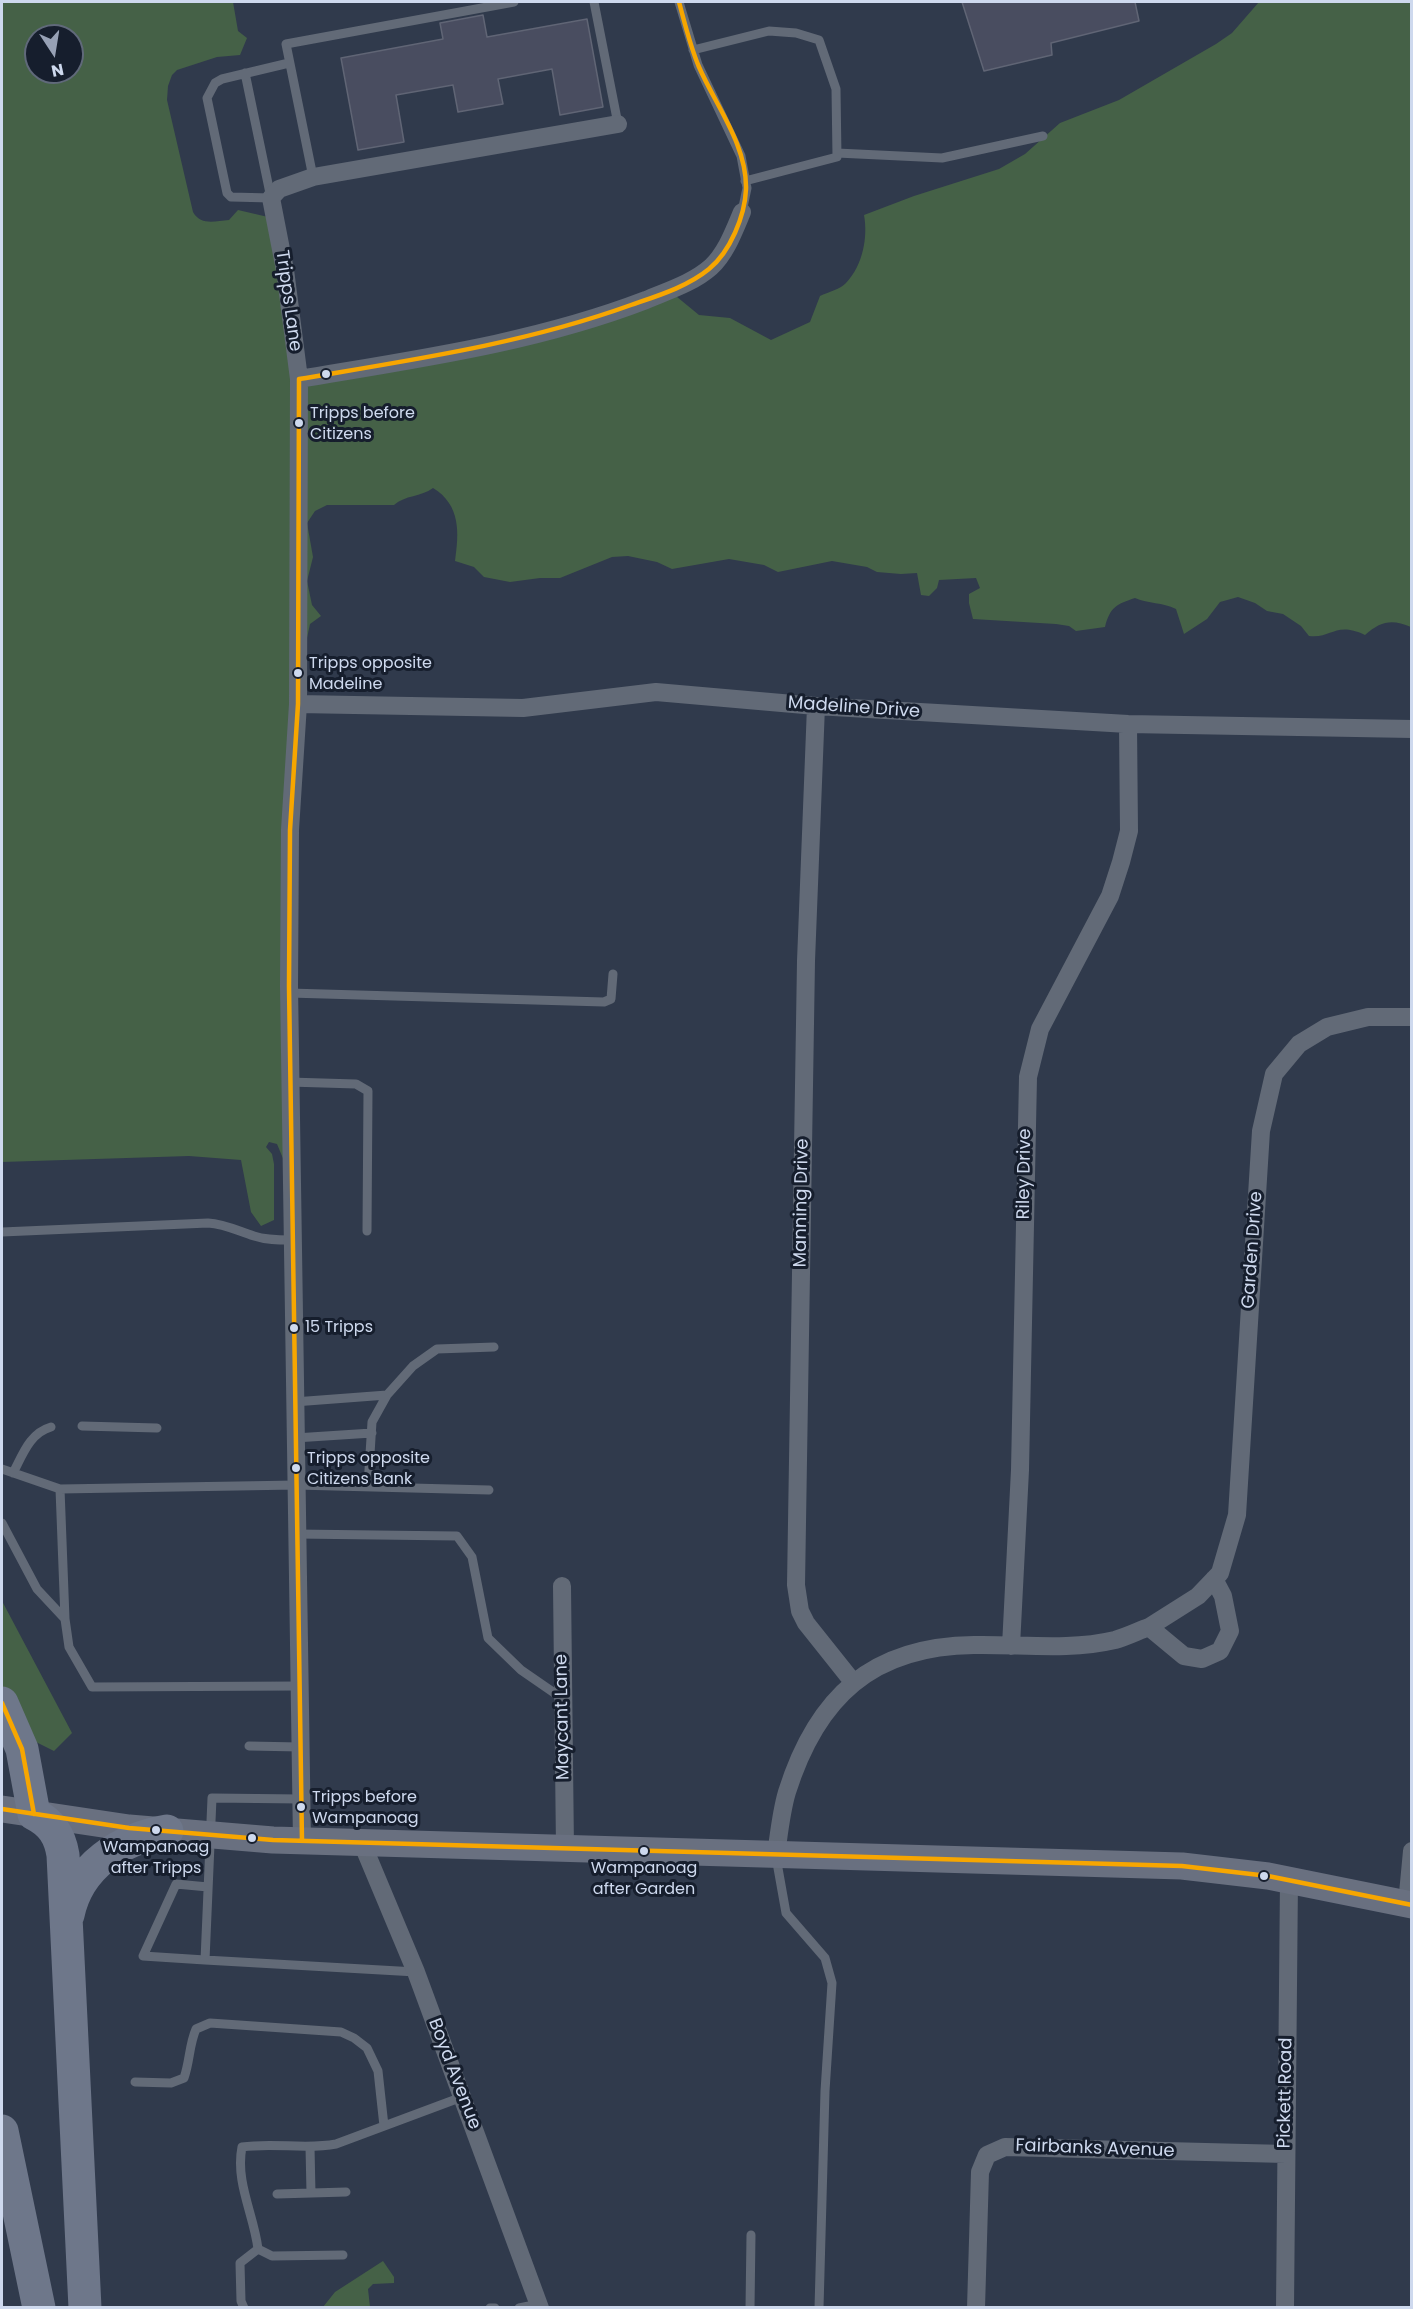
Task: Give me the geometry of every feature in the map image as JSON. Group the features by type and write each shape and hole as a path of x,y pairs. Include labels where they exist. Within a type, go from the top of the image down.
{"highway":[{"path":"2,1703 22,1749 34,1814 50,1826 60,1842 63,1855 85,2307"},
{"path":"66,1932 72,1899 79,1884 89,1872 111,1852 126,1843 167,1831"},
{"path":"2,2131 39,2307"}],"main road":[{"path":"2,1809 92,1823 210,1836 302,1841 1174,1866 1228,1870 1409,1904"}],"street":[{"path":"271,198 279,189 313,177 618,124"},
{"name":"Tripps Lane","path":"271,198 285,270 300,379 297,704 290,830 289,1082 302,1841"},
{"path":"300,379 467,351 510,342 605,316 673,289 710,268 722,255 742,212"},
{"name":"Madeline Drive","path":"297,704 523,708 656,692 816,706 1128,724 1412,729"},
{"name":"Manning Drive","path":"816,706 806,961 796,1585 800,1611 806,1623 853,1682"},
{"name":"Riley Drive","path":"1011,1646 1020,1470 1028,1077 1040,1029 1110,896 1121,862 1129,831 1128,724"},
{"name":"Garden Drive","path":"776,1855 786,1794 805,1744 828,1708 853,1682 891,1660 930,1648 974,1645 1034,1647 1115,1640 1149,1627 1198,1596 1220,1573 1237,1515 1261,1131 1274,1074 1299,1044 1327,1027 1368,1017 1412,1017"},
{"path":"1149,1627 1184,1656 1202,1659 1220,1651 1230,1631 1223,1596 1214,1579"},
{"name":"Maycant Lane","path":"562,1586 565,1849"},
{"name":"Boyd Avenue","path":"362,1843 416,1972 540,2306"},
{"path":"1409,1904 1412,1851"},
{"name":"Pickett Road","path":"1285,2307 1289,1880"},
{"name":"Fairbanks Avenue","path":"976,2307 980,2172 987,2156 996,2151 1005,2147 1286,2154"}],"lane":[{"path":"313,177 286,45 514,2"},
{"path":"594,2 618,124"},
{"path":"679,2 698,65 741,156 747,188 742,212"},
{"path":"693,50 769,31 796,33 819,40 836,89 837,157 746,181"},
{"path":"245,73 271,198 231,197 227,193 207,98 215,83 222,79 245,73 289,63"},
{"path":"837,153 942,158 1043,136"},
{"path":"289,993 604,1002 611,999 613,974"},
{"path":"289,1082 356,1084 368,1091 367,1231"},
{"path":"2,1232 208,1223 224,1224 262,1238 291,1240"},
{"path":"368,1486 372,1422 387,1395 413,1366 437,1349 494,1347"},
{"path":"294,1402 387,1395"},
{"path":"82,1426 157,1428"},
{"path":"13,1473 34,1436 41,1430 51,1427"},
{"path":"295,1438 372,1433"},
{"path":"2,1469 60,1489 296,1485 489,1490"},
{"path":"60,1489 69,1647 92,1687 299,1686"},
{"path":"2,1523 37,1589 66,1619"},
{"path":"296,1534 457,1536 472,1557 488,1638 521,1670 563,1699"},
{"path":"249,1746 300,1746"},
{"path":"205,1960 212,1798 301,1799"},
{"path":"776,1855 786,1913 825,1958 832,1983 825,2091 819,2307"},
{"path":"208,1887 176,1884 143,1956 416,1972"},
{"path":"135,2082 171,2083 184,2078 188,2067 190,2041 196,2029 210,2023 341,2032 367,2048 374,2060 378,2071 384,2126"},
{"path":"258,2249 256,2231 243,2189 240,2161 242,2147 261,2144 310,2147 336,2144 462,2097"},
{"path":"310,2147 311,2193"},
{"path":"277,2194 346,2192"},
{"path":"750,2307 751,2235"},
{"path":"258,2249 273,2256 343,2255"},
{"path":"244,2307 241,2301 240,2263 258,2249"},
{"path":"519,2307 540,2306"},
{"path":"490,2307 495,2307"}],"green space":[{"path":"2,2 233,2 238,31 247,38 240,55 217,57 177,70 172,75 168,86 167,100 193,212 196,216 209,222 229,220 238,210 268,217 294,374 471,352 671,292 699,315 730,318 771,340 810,322 820,296 841,287 852,276 857,268 865,241 864,215 914,196 999,169 1025,154 1060,123 1119,100 1216,44 1232,33 1259,2 1411,2 1411,627 1392,622 1382,624 1365,635 1355,631 1340,630 1309,636 1301,626 1283,614 1267,611 1255,603 1238,597 1220,602 1207,619 1184,634 1176,609 1135,598 1115,607 1105,627 1076,631 1069,626 1056,624 973,619 969,594 980,588 976,578 939,580 937,588 929,596 921,595 917,573 877,572 867,567 832,561 778,572 764,565 729,559 672,569 657,562 628,556 612,557 560,578 510,582 484,577 474,567 455,561 456,520 449,503 433,488 403,499 394,505 327,505 315,511 307,523 313,557 307,581 312,605 321,616 310,624 307,638 306,691 293,703 287,1168 277,1144 269,1142 266,1147 272,1154 274,1164 274,1220 261,1226 251,1212 241,1160 189,1156 2,1162"},
{"path":"2,1601 72,1733 54,1751 28,1738 2,1686"},
{"path":"383,2261 394,2277 394,2283 373,2284 368,2289 370,2307 323,2307 335,2292"}],"building":[{"path":"962,2 1135,2 1139,21 1051,43 1052,55 984,71"},
{"path":"483,15 487,37 587,19 603,107 560,115 552,69 498,79 503,104 458,112 453,85 396,95 404,142 358,150 341,58 443,39 440,23"}],"transit line":[{"path":"299,379 508,341 590,319 672,290 691,281 717,262 730,243 743,210 746,189 745,173 736,141 696,59 679,2"},
{"path":"299,379 298,704 290,830 289,986 302,1841"},
{"path":"2,1703 22,1749 34,1814"},
{"path":"2,1809 129,1828 273,1840 1182,1866 1268,1876 1412,1905"}],"place":[{"name":"Tripps before Citizens","path":"299,423"},
{"name":"Tripps opposite Madeline","path":"298,673"},
{"name":"15 Tripps","path":"294,1328"},
{"name":"Tripps opposite Citizens Bank","path":"296,1468"},
{"name":"Tripps before Wampanoag","path":"301,1807"},
{"name":"Wampanoag after Tripps","path":"156,1830"},
{"name":"Wampanoag after Garden","path":"644,1851"}]}
